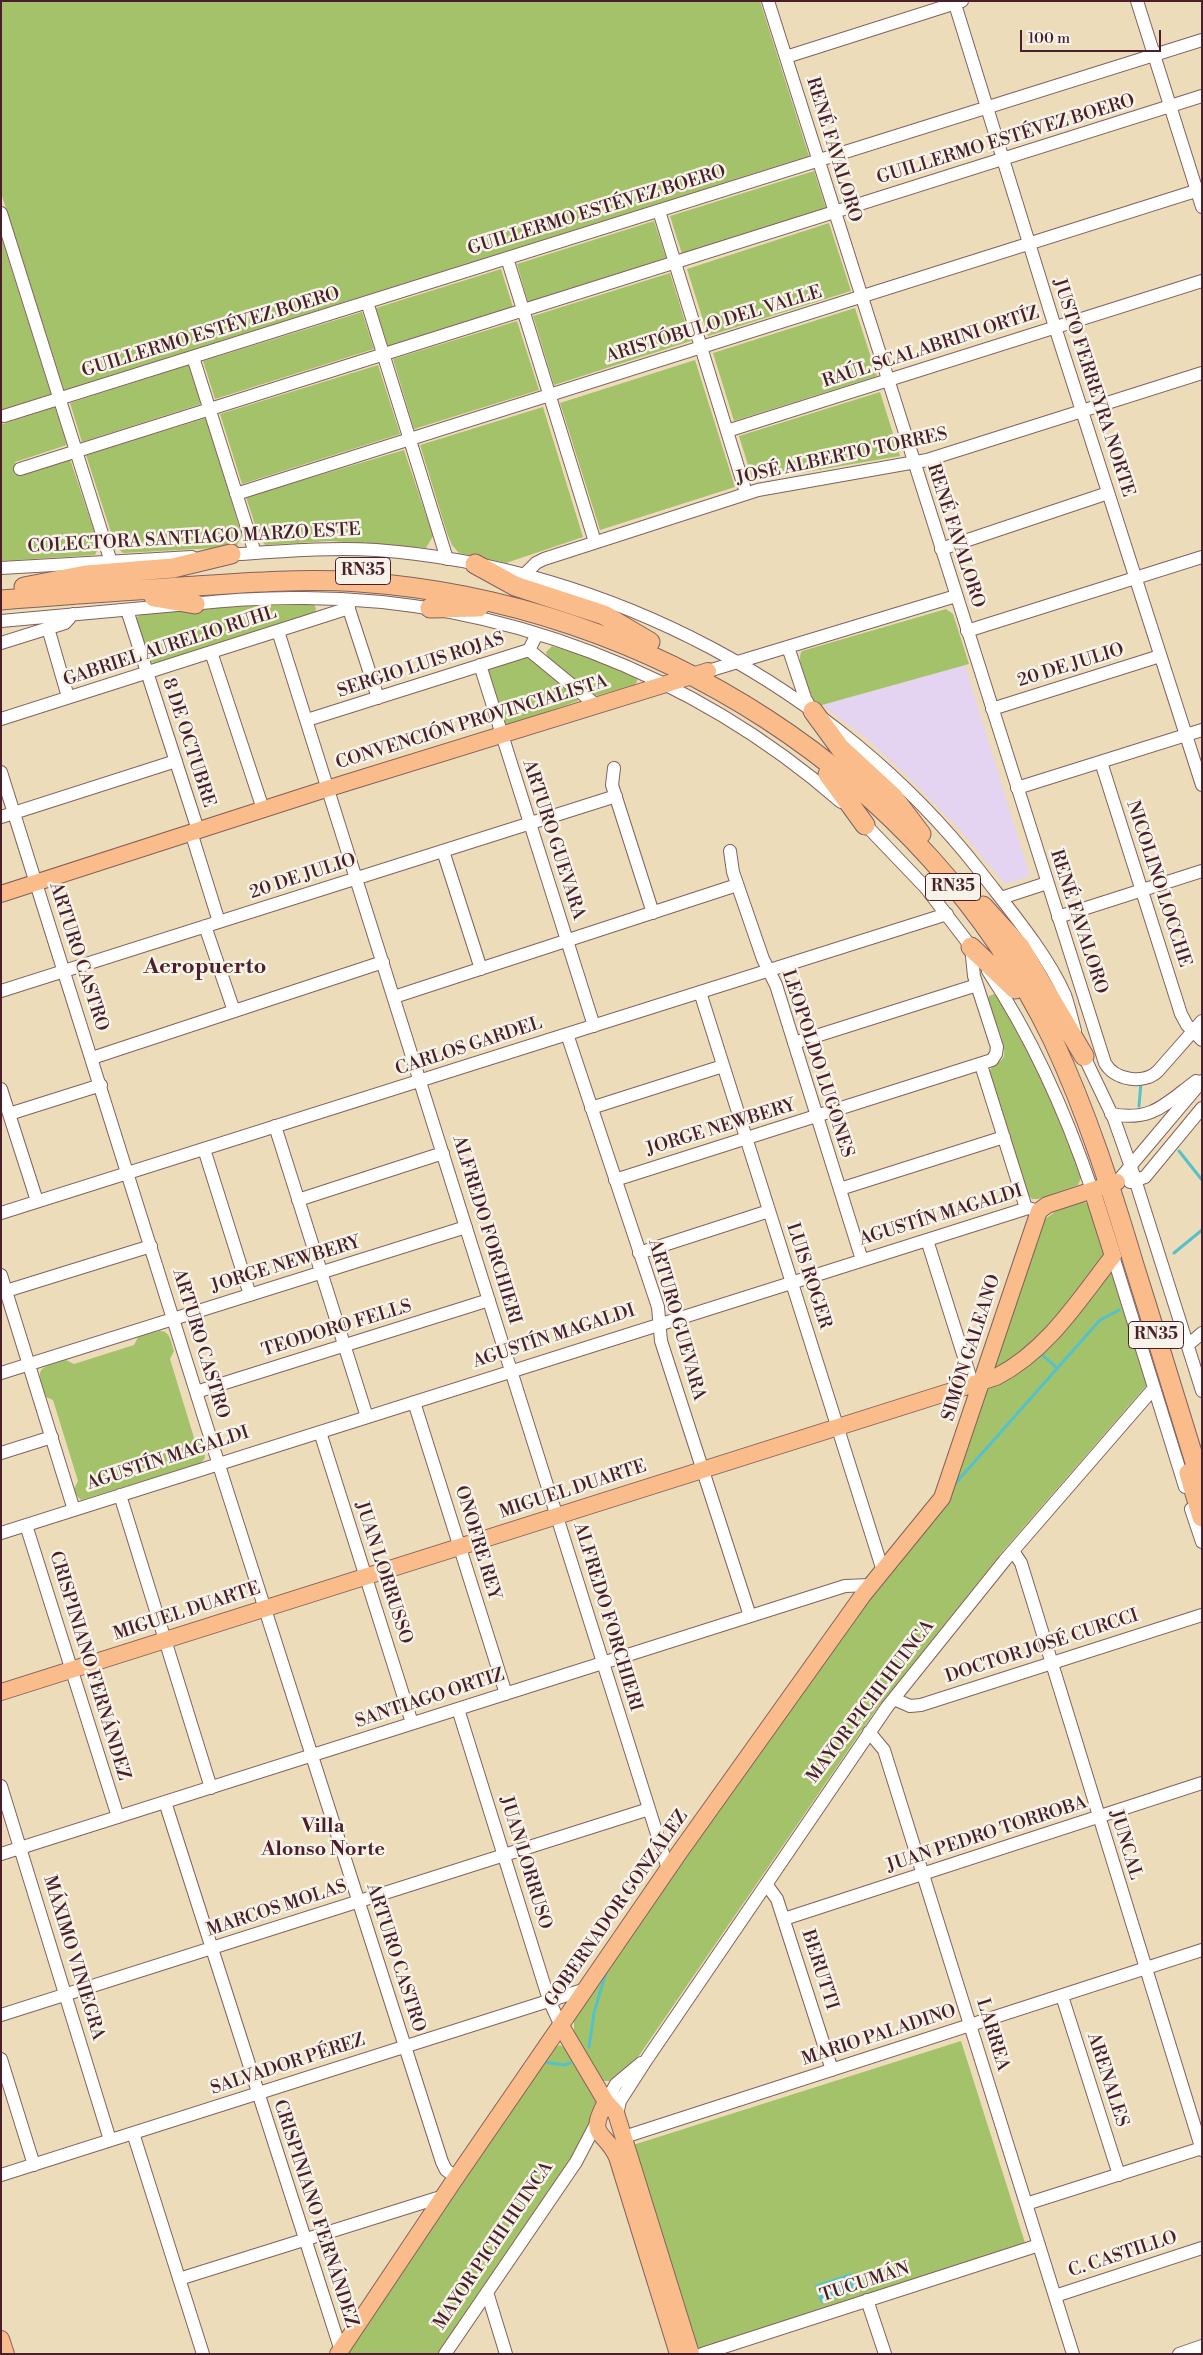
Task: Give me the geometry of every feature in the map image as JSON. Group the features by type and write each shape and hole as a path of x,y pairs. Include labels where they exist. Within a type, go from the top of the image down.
{"highway":[{"path":"24,587 86,575 177,568 231,554"},
{"path":"475,564 515,586 608,616 650,642"},
{"name":"RN35","path":"3,596 24,587 270,570 374,572 443,580 513,595 582,615 650,642 700,673 785,732 842,776 894,823 932,862 968,905 1009,963 1045,1025 1075,1089 1095,1139 1106,1186 1161,1383 1202,1485"},
{"name":"RN35","path":"3,596 257,582 352,582 416,588 465,596 529,611 599,633 700,673 776,712 822,745 879,793 921,834 982,906 1032,979 1057,1024 1088,1096 1106,1186 1202,1455"},
{"path":"3,596 67,602 156,596 195,604"},
{"path":"430,608 479,607 562,629 599,633"},
{"path":"738,701 769,730 830,777 866,825"},
{"path":"813,710 840,748 893,797 921,834"},
{"path":"982,906 1020,947 1084,1056"},
{"path":"971,947 1012,985 1038,1028 1055,1062 1075,1089"},
{"path":"1161,1383 1200,1504 1202,1517"}],"main road":[{"name":"CONVENCIÓN PROVINCIALISTA","path":"1,894 328,788 700,673"},
{"name":"AGUSTÍN MAGALDI","path":"1033,1209 1106,1186"},
{"path":"1106,1186 1112,1256"},
{"name":"SIMÓN GALEANO","path":"942,1498 1033,1209"},
{"name":"MIGUEL DUARTE","path":"1,1692 838,1427 977,1388 1010,1369 1045,1340 1068,1314 1112,1256"},
{"name":"GOBERNADOR GONZÁLEZ","path":"340,2353 456,2177 668,1869 871,1585 942,1498"},
{"path":"561,2026 606,2102 614,2109 617,2116 613,2142 678,2354"},
{"name":"MAYOR PICHI HUINCA","path":"599,2119 606,2102"},
{"path":"599,2119 598,2131 613,2142 691,2354"},
{"path":"1,2339 6,2354"}],"street":[{"name":"RENÉ FAVALORO","path":"768,1 1104,1061 1109,1070 1119,1076 1142,1079 1152,1076 1197,1036"},
{"path":"1137,1 1199,190 1202,207"},
{"path":"786,57 957,2"},
{"name":"JUSTO FERREYRA NORTE","path":"957,2 1029,244 1202,785"},
{"name":"GUILLERMO ESTÉVEZ BOERO","path":"4,416 1202,40"},
{"name":"GUILLERMO ESTÉVEZ BOERO","path":"20,468 1202,96"},
{"name":"ARISTÓBULO DEL VALLE","path":"236,494 1199,190"},
{"path":"659,210 746,493"},
{"path":"1,213 111,562"},
{"path":"507,258 595,542"},
{"name":"RAÚL SCALABRINI ORTÍZ","path":"727,431 1202,281"},
{"path":"367,302 447,559"},
{"path":"194,357 255,553"},
{"name":"JOSÉ ALBERTO TORRES","path":"524,575 540,560 746,493 914,463 1202,373"},
{"path":"941,549 1108,494"},
{"name":"COLECTORA SANTIAGO MARZO ESTE","path":"1,568 348,549 447,559 524,575 584,593 638,613 690,637 736,662 813,710 865,752 914,797 959,846 1022,926 1063,992 1084,1056 1112,1114 1131,1166 1202,1391"},
{"path":"967,631 1202,557"},
{"name":"CONVENCIÓN PROVINCIALISTA","path":"700,673 956,596"},
{"path":"1,621 266,598 430,608 538,634 615,662 664,684 719,714 769,746 825,788 866,825 912,872 947,914 971,947 1017,1017 1044,1069 1070,1131 1106,1186"},
{"path":"347,604 378,698"},
{"name":"GABRIEL AURELIO RUHL","path":"1,719 278,631 347,604"},
{"name":"8 DE OCTUBRE","path":"127,610 176,762 219,922"},
{"path":"1,643 68,622 73,614"},
{"path":"48,628 68,697"},
{"name":"ALFREDO FORCHIERI","path":"278,631 668,1869"},
{"name":"SERGIO LUIS ROJAS","path":"307,720 529,650 538,634"},
{"path":"788,646 805,698 813,710"},
{"path":"529,650 596,705"},
{"path":"211,652 263,809"},
{"name":"20 DE JULIO","path":"992,709 1160,656"},
{"name":"ARTURO GUEVARA","path":"480,666 594,1026"},
{"path":"1017,788 1202,730"},
{"path":"1,817 176,762"},
{"name":"NICOLINO LOCCHE","path":"1101,762 1180,1010 1197,1036"},
{"path":"614,768 611,780 653,913"},
{"name":"ARTURO CASTRO","path":"1,772 218,1464 443,2164 446,2170 456,2177"},
{"name":"20 DE JULIO","path":"1,990 616,796"},
{"path":"443,851 481,969"},
{"name":"LEOPOLDO LUGONES","path":"730,851 732,870 776,986 862,1260"},
{"path":"1058,917 1202,871"},
{"path":"1001,898 1047,883"},
{"path":"394,997 737,885"},
{"name":"CARLOS GARDEL","path":"1,1213 947,914"},
{"path":"205,926 234,1011"},
{"path":"971,947 977,985 997,1049 994,1058 981,1065 1004,1137 1033,1209"},
{"path":"92,1058 383,962"},
{"path":"794,1043 977,985"},
{"name":"LUIS ROGER","path":"700,992 883,1571"},
{"path":"1197,1036 1202,1021"},
{"name":"ARTURO GUEVARA","path":"567,1034 658,1306 662,1341 750,1616"},
{"name":"JORGE NEWBERY","path":"615,1180 981,1065"},
{"path":"591,1108 723,1066"},
{"path":"1112,1114 1134,1117 1149,1114 1202,1077"},
{"path":"1106,1186 1131,1166 1202,1081"},
{"path":"9,1114 101,1086"},
{"path":"1,1089 37,1202"},
{"path":"1106,1186 1136,1181 1145,1177 1202,1108"},
{"path":"275,1126 367,1417"},
{"path":"840,1189 1004,1137"},
{"path":"204,1149 250,1295"},
{"path":"298,1200 443,1154"},
{"name":"AGUSTÍN MAGALDI","path":"1,1533 862,1260 1033,1209"},
{"path":"639,1253 769,1211"},
{"name":"JORGE NEWBERY","path":"1,1373 466,1227"},
{"path":"927,1240 977,1388"},
{"path":"6,1291 151,1246"},
{"path":"1112,1256 1161,1383 1202,1542"},
{"path":"1,1274 74,1510"},
{"name":"TEODORO FELLS","path":"196,1392 489,1300"},
{"path":"1188,1345 1202,1333"},
{"name":"MAYOR PICHI HUINCA","path":"617,2116 620,2101 647,2059 894,1699 1013,1551 1161,1383"},
{"name":"ONOFRE REY","path":"414,1402 506,1694"},
{"name":"JUAN LORRUSSO","path":"320,1432 412,1724"},
{"path":"1,1453 52,1437"},
{"path":"120,1496 212,1788"},
{"name":"CRISPINIANO FERNÁNDEZ","path":"26,1525 118,1817"},
{"name":"JUNCAL","path":"1013,1551 1020,1563 1202,2149"},
{"name":"SANTIAGO ORTIZ","path":"1,1854 849,1585 871,1585"},
{"name":"DOCTOR JOSÉ CURCCI","path":"894,1699 910,1706 917,1706 1202,1615"},
{"name":"JUAN LORRUSO","path":"458,1709 550,2000 561,2026"},
{"name":"LARREA","path":"870,1732 884,1750 1073,2354"},
{"name":"JUAN PEDRO TORROBA","path":"784,1919 1202,1783"},
{"name":"MÁXIMO VINIEGRA","path":"1,1786 110,2140"},
{"name":"CRISPINIANO FERNÁNDEZ","path":"165,1802 340,2353"},
{"name":"MARCOS MOLAS","path":"1,2016 650,1809"},
{"name":"BERUTTI","path":"766,1884 777,1899 832,2070"},
{"name":"MARIO PALADINO","path":"613,2142 1202,1950"},
{"name":"SALVADOR PÉREZ","path":"1,2175 586,1989"},
{"name":"ARENALES","path":"1062,1996 1119,2174"},
{"path":"1,2059 34,2164"},
{"name":"MAYOR PICHI HUINCA","path":"606,2102 618,2082 647,2059"},
{"name":"MAYOR PICHI HUINCA","path":"445,2354 576,2162 599,2119"},
{"path":"133,2133 203,2354"},
{"name":"MAYOR PICHI HUINCA","path":"576,2162 594,2142 613,2142"},
{"path":"1026,2204 1202,2149"},
{"path":"179,2279 444,2196"},
{"name":"TUCUMÁN","path":"702,2354 1039,2245"},
{"name":"C. CASTILLO","path":"1055,2296 1202,2248"},
{"path":"487,2292 506,2354"},
{"path":"867,2300 885,2354"},
{"path":"1179,2354 1202,2346"}],"shaded area":[{"path":"965,665 1030,876 1005,884 959,829 906,775 866,738 822,705"}],"green space":[{"path":"1,1 760,1 809,156 64,390 1,193"},
{"path":"814,171 826,208 682,254 670,216"},
{"path":"654,221 666,258 528,302 517,264"},
{"path":"829,223 851,291 708,336 687,269"},
{"path":"1,236 51,394 1,410"},
{"path":"501,269 513,307 388,346 376,308"},
{"path":"670,273 691,341 554,385 533,316"},
{"path":"855,308 877,376 734,421 713,353"},
{"path":"362,312 374,349 215,399 203,361"},
{"path":"517,321 539,390 414,429 393,359"},
{"path":"695,360 735,487 600,530 560,403"},
{"path":"189,365 201,404 82,442 70,403"},
{"path":"378,365 400,434 242,484 220,414"},
{"path":"880,392 900,456 753,481 739,436"},
{"path":"55,407 67,445 15,462 19,475 70,459 99,546 95,555 1,561 1,419 3,424"},
{"path":"543,407 583,537 506,563 459,553 452,545 447,533 420,445"},
{"path":"206,418 242,536 236,547 123,553 115,545 86,455"},
{"path":"404,450 433,536 426,548 330,541 265,545 259,537 246,497"},
{"path":"268,603 314,604 316,609 315,613 156,664 149,661 136,619 140,614"},
{"path":"946,609 953,614 969,664 822,705 819,709 808,689 802,671 800,656 802,651"},
{"path":"552,646 587,657 637,678 637,682 634,685 595,696 547,657 546,652"},
{"path":"524,657 530,659 578,698 578,701 506,726 488,669"},
{"path":"994,994 997,996 1035,1062 1069,1142 1081,1178 1078,1185 1038,1199 1032,1199 1028,1195 989,1073 1004,1056 999,1028 987,1000 989,996"},
{"path":"1082,1201 1090,1205 1106,1255 1076,1298 1030,1346 994,1371 1044,1220 1056,1211"},
{"path":"1111,1271 1146,1379 1146,1386 1003,1551 875,1711 638,2057 612,2081 603,2081 574,2032 574,2020 688,1852 860,1610 938,1515 988,1387"},
{"path":"159,1331 166,1332 171,1340 174,1351 170,1359 195,1441 203,1445 205,1458 201,1463 81,1500 74,1489 78,1481 53,1400 46,1397 41,1380 41,1371 49,1365 66,1360 74,1364 134,1345 138,1337"},
{"path":"961,2041 1026,2246 695,2351 630,2146"},
{"path":"560,2045 568,2050 598,2104 584,2139 438,2354 347,2354 555,2047"}],"water":[{"path":"851,2273 858,2291 821,2303 815,2285"}],"waterway":[{"path":"1139,1106 1141,1082"},
{"path":"1179,1151 1202,1180"},
{"path":"1174,1253 1202,1230"},
{"path":"954,1485 1100,1320 1119,1310"},
{"path":"1040,1353 1057,1368"},
{"path":"589,2047 594,2013 606,1972"},
{"path":"544,2062 564,2065 570,2063"}],"district":[{"name":"Aeropuerto","path":"205,968"},
{"name":"Villa Alonso Norte","path":"323,1838"}]}
